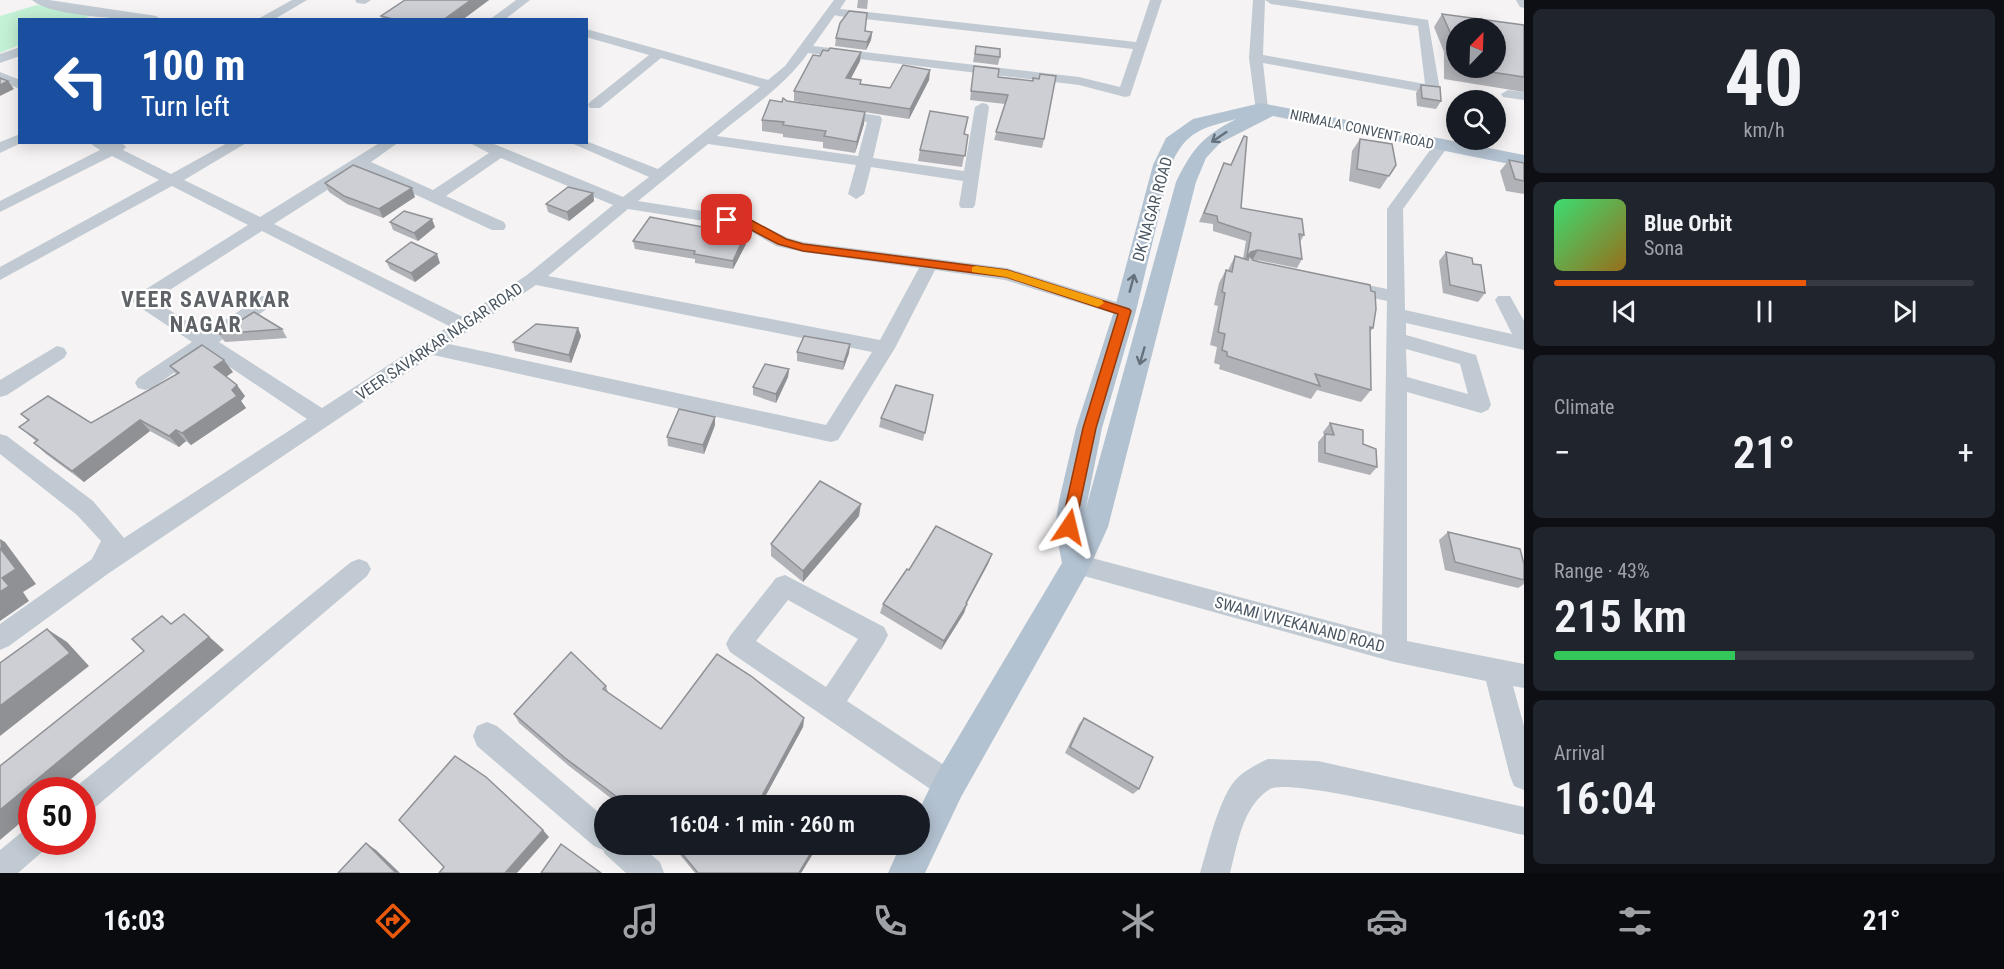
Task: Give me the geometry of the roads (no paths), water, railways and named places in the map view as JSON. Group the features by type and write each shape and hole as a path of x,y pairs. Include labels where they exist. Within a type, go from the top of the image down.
{"main road":[{"name":"NIRMALA CONVENT ROAD","path":"1266,109 1524,161"},
{"name":"DK NAGAR ROAD","path":"1077,564 1069,527 1073,501 1089,428 1125,311 1162,165 1172,142 1199,123 1266,109"},
{"name":"DK NAGAR ROAD","path":"1077,564 1094,527 1186,182 1198,156 1214,140 1266,109"},
{"path":"906,873 949,785 1077,564"}],"street":[{"path":"38,0 53,6 143,18"},
{"path":"266,18 301,0"},
{"path":"498,18 524,0"},
{"path":"805,49 1079,81 1125,93 1156,0"},
{"path":"1259,0 1256,58 1266,109"},
{"path":"1256,58 1433,90 1424,24 1271,0"},
{"path":"1522,0 1524,4"},
{"path":"836,5 1141,46"},
{"name":"VEER SAVARKAR NAGAR ROAD","path":"0,638 101,566 533,279 772,86 790,69 836,5"},
{"path":"98,18 109,13"},
{"path":"588,34 772,86"},
{"path":"0,59 18,52"},
{"path":"595,105 658,54"},
{"path":"0,76 18,84"},
{"path":"1508,94 1524,96"},
{"path":"967,205 982,107"},
{"path":"824,112 875,119 856,194"},
{"path":"0,148 18,139"},
{"path":"706,139 865,160 970,177"},
{"path":"99,144 464,325"},
{"path":"0,207 123,144"},
{"path":"0,274 237,144"},
{"path":"322,419 141,300 390,144"},
{"path":"479,144 625,204 747,223 782,242 803,247 1007,274 1125,311"},
{"path":"581,144 661,176"},
{"path":"1394,650 1397,382 1395,209 1441,145"},
{"path":"434,197 499,153"},
{"path":"360,163 498,226"},
{"path":"430,347 831,434 885,348 930,264"},
{"path":"533,279 885,348"},
{"path":"1330,283 1524,343"},
{"path":"145,383 268,300"},
{"path":"1504,300 1524,339"},
{"path":"1396,339 1469,360 1481,405 1397,382"},
{"path":"0,390 57,353"},
{"path":"0,442 85,508 113,539 101,566"},
{"name":"SWAMI VIVEKANAND ROAD","path":"1077,564 1394,650 1524,676"},
{"path":"96,788 358,569"},
{"path":"830,705 875,635 785,586 739,644 949,785"},
{"path":"1496,670 1524,776"},
{"path":"487,736 594,827"},
{"path":"1215,873 1228,826 1243,792 1268,773 1318,775 1524,821"},
{"path":"0,869 18,854"},
{"path":"628,855 649,873"}],"district":[{"name":"VEER SAVARKAR NAGAR","path":"206,312"}]}
